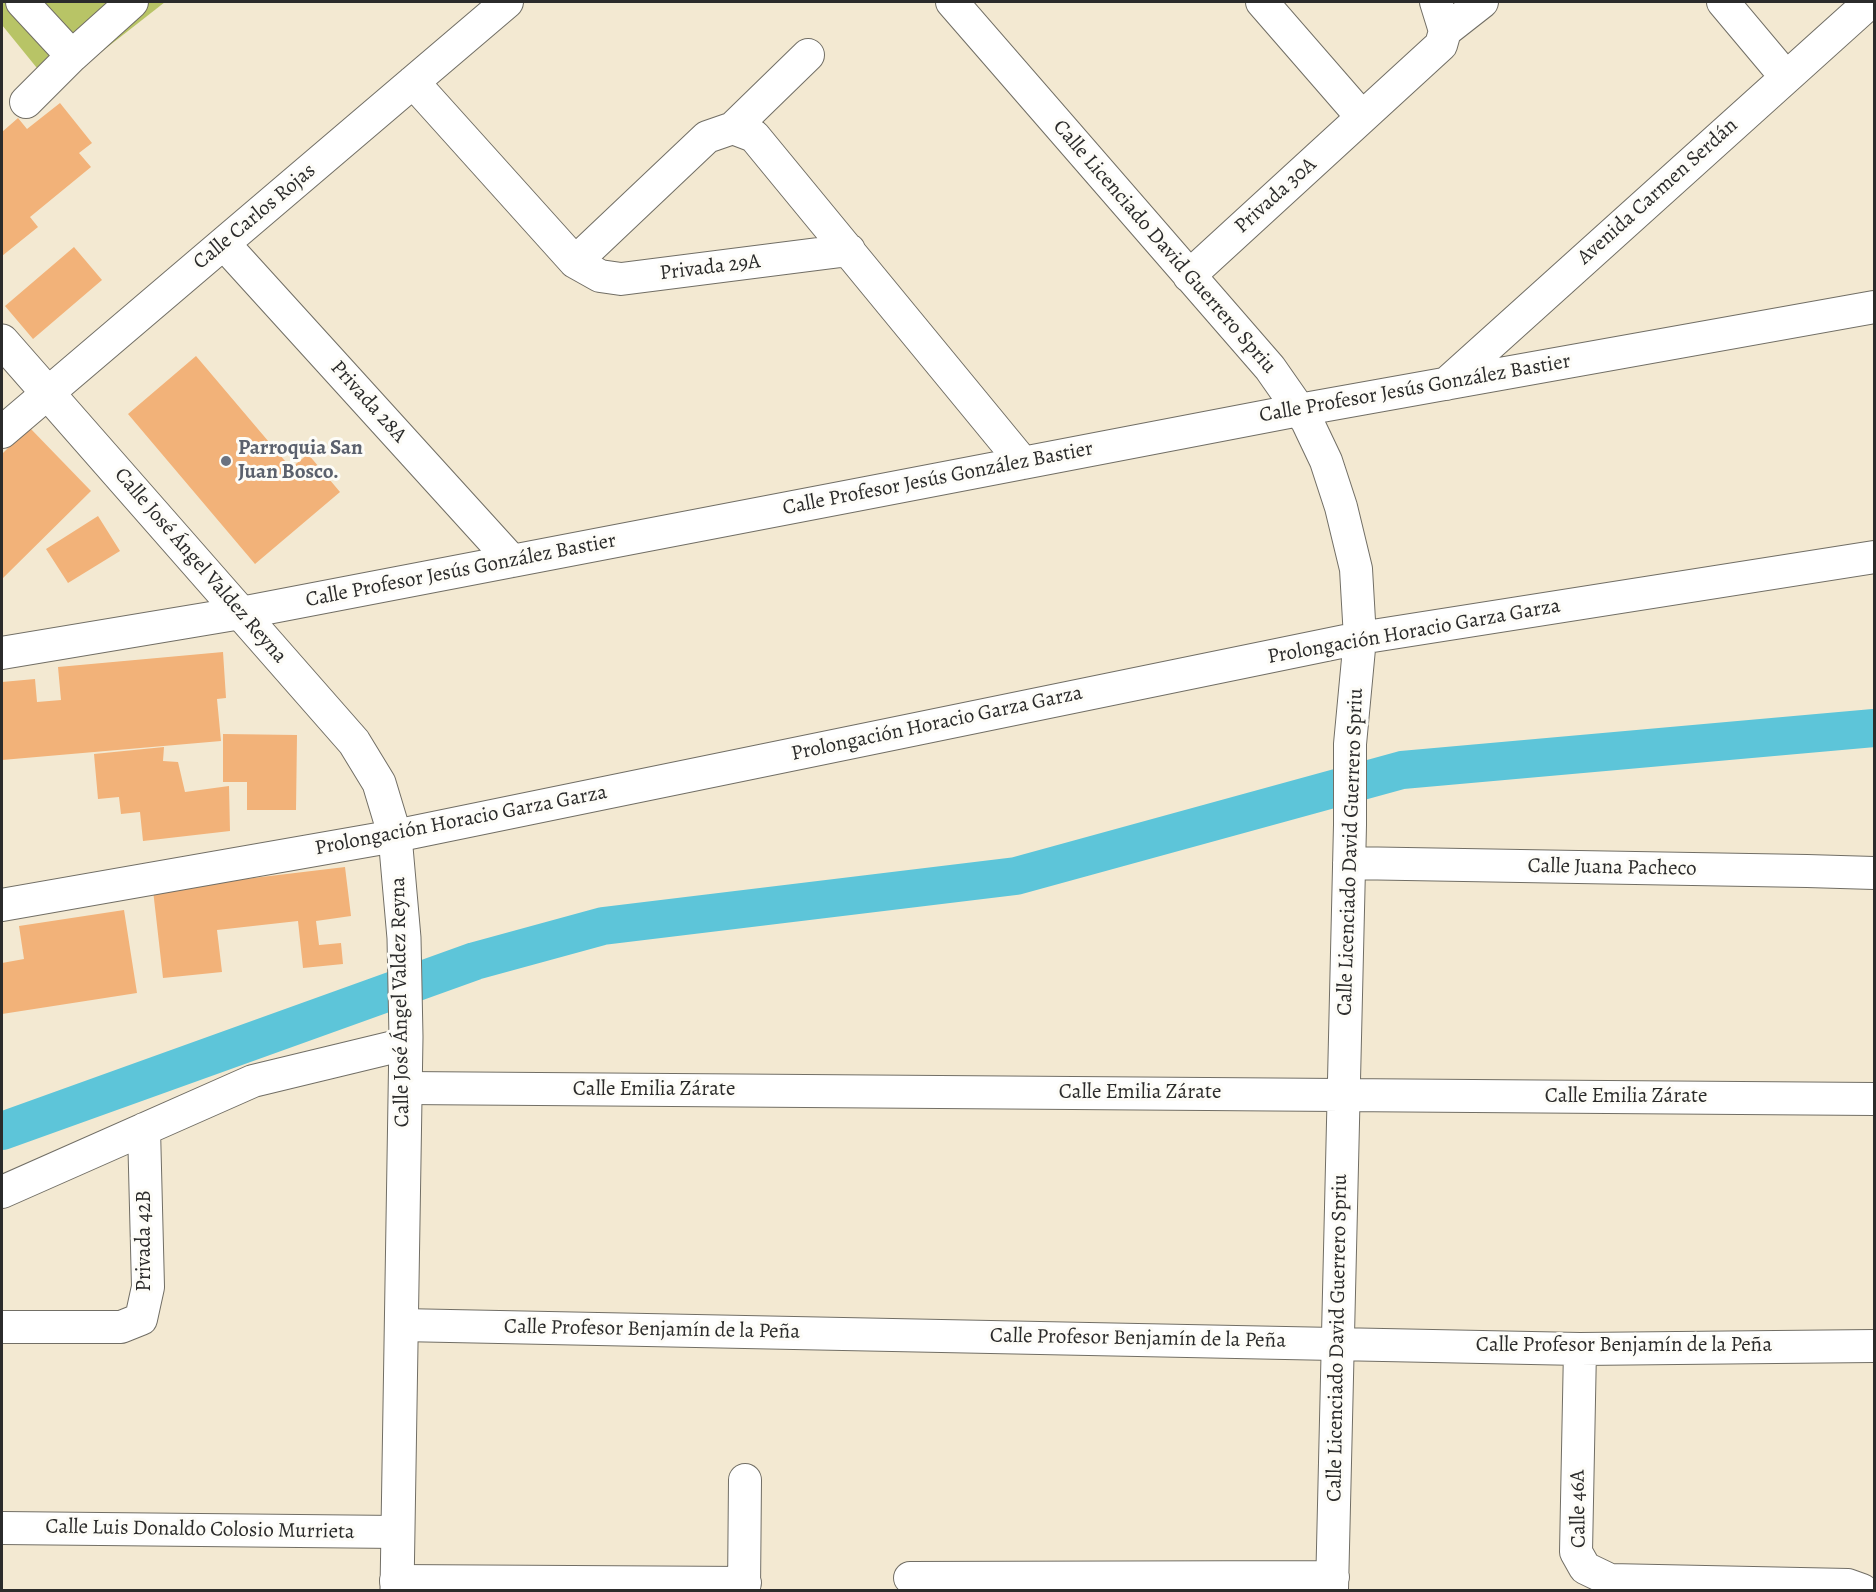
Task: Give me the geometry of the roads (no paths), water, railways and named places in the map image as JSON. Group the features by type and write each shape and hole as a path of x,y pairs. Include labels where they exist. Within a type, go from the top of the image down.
{"street":[{"path":"22,2 72,56"},
{"path":"26,102 72,56 132,2"},
{"name":"Calle Carlos Rojas","path":"2,432 507,2"},
{"name":"Calle Licenciado David Guerrero Spriu","path":"952,2 1270,368 1299,410 1326,461 1341,507 1356,569 1360,638 1350,744 1332,1584"},
{"path":"1262,2 1362,117"},
{"name":"Privada 30A","path":"1189,276 1441,45 1440,16 1482,2"},
{"path":"1723,2 1786,77"},
{"name":"Avenida Carmen Serdán","path":"1446,384 1870,2"},
{"path":"574,262 706,137 733,128 808,55"},
{"name":"Privada 29A","path":"413,82 574,262 600,276 621,279 849,250"},
{"path":"733,128 754,136 1023,463"},
{"name":"Privada 28A","path":"224,244 512,561"},
{"name":"Calle Profesor Jesús González Bastier","path":"2,653 241,613 1299,410 1875,307"},
{"name":"Calle José Ángel Valdez Reyna","path":"2,341 354,742 379,783 396,836 404,938 406,1040 397,1586"},
{"name":"Prolongación Horacio Garza Garza","path":"2,905 396,836 1360,638 1875,556"},
{"name":"Calle Juana Pacheco","path":"1349,863 1875,873"},
{"path":"2,1192 253,1082 406,1040"},
{"name":"Calle Emilia Zárate","path":"405,1088 1875,1099"},
{"name":"Privada 42B","path":"2,1327 121,1328 141,1319 148,1287 144,1129"},
{"name":"Calle Profesor Benjamín de la Peña","path":"401,1325 1338,1342 1580,1349 1875,1346"},
{"name":"Calle 46A","path":"1580,1349 1576,1552 1585,1568 1610,1580 1848,1585 1862,1590"},
{"path":"397,1586 744,1587 745,1479"},
{"name":"Calle Luis Donaldo Colosio Murrieta","path":"2,1528 398,1532"},
{"path":"910,1578 979,1585 1332,1584"}],"waterway":[{"path":"2,1131 475,961 603,926 1016,876 1402,770 1874,728"}],"place":[{"name":"Parroquia San Juan Bosco.","path":"226,461"}]}
